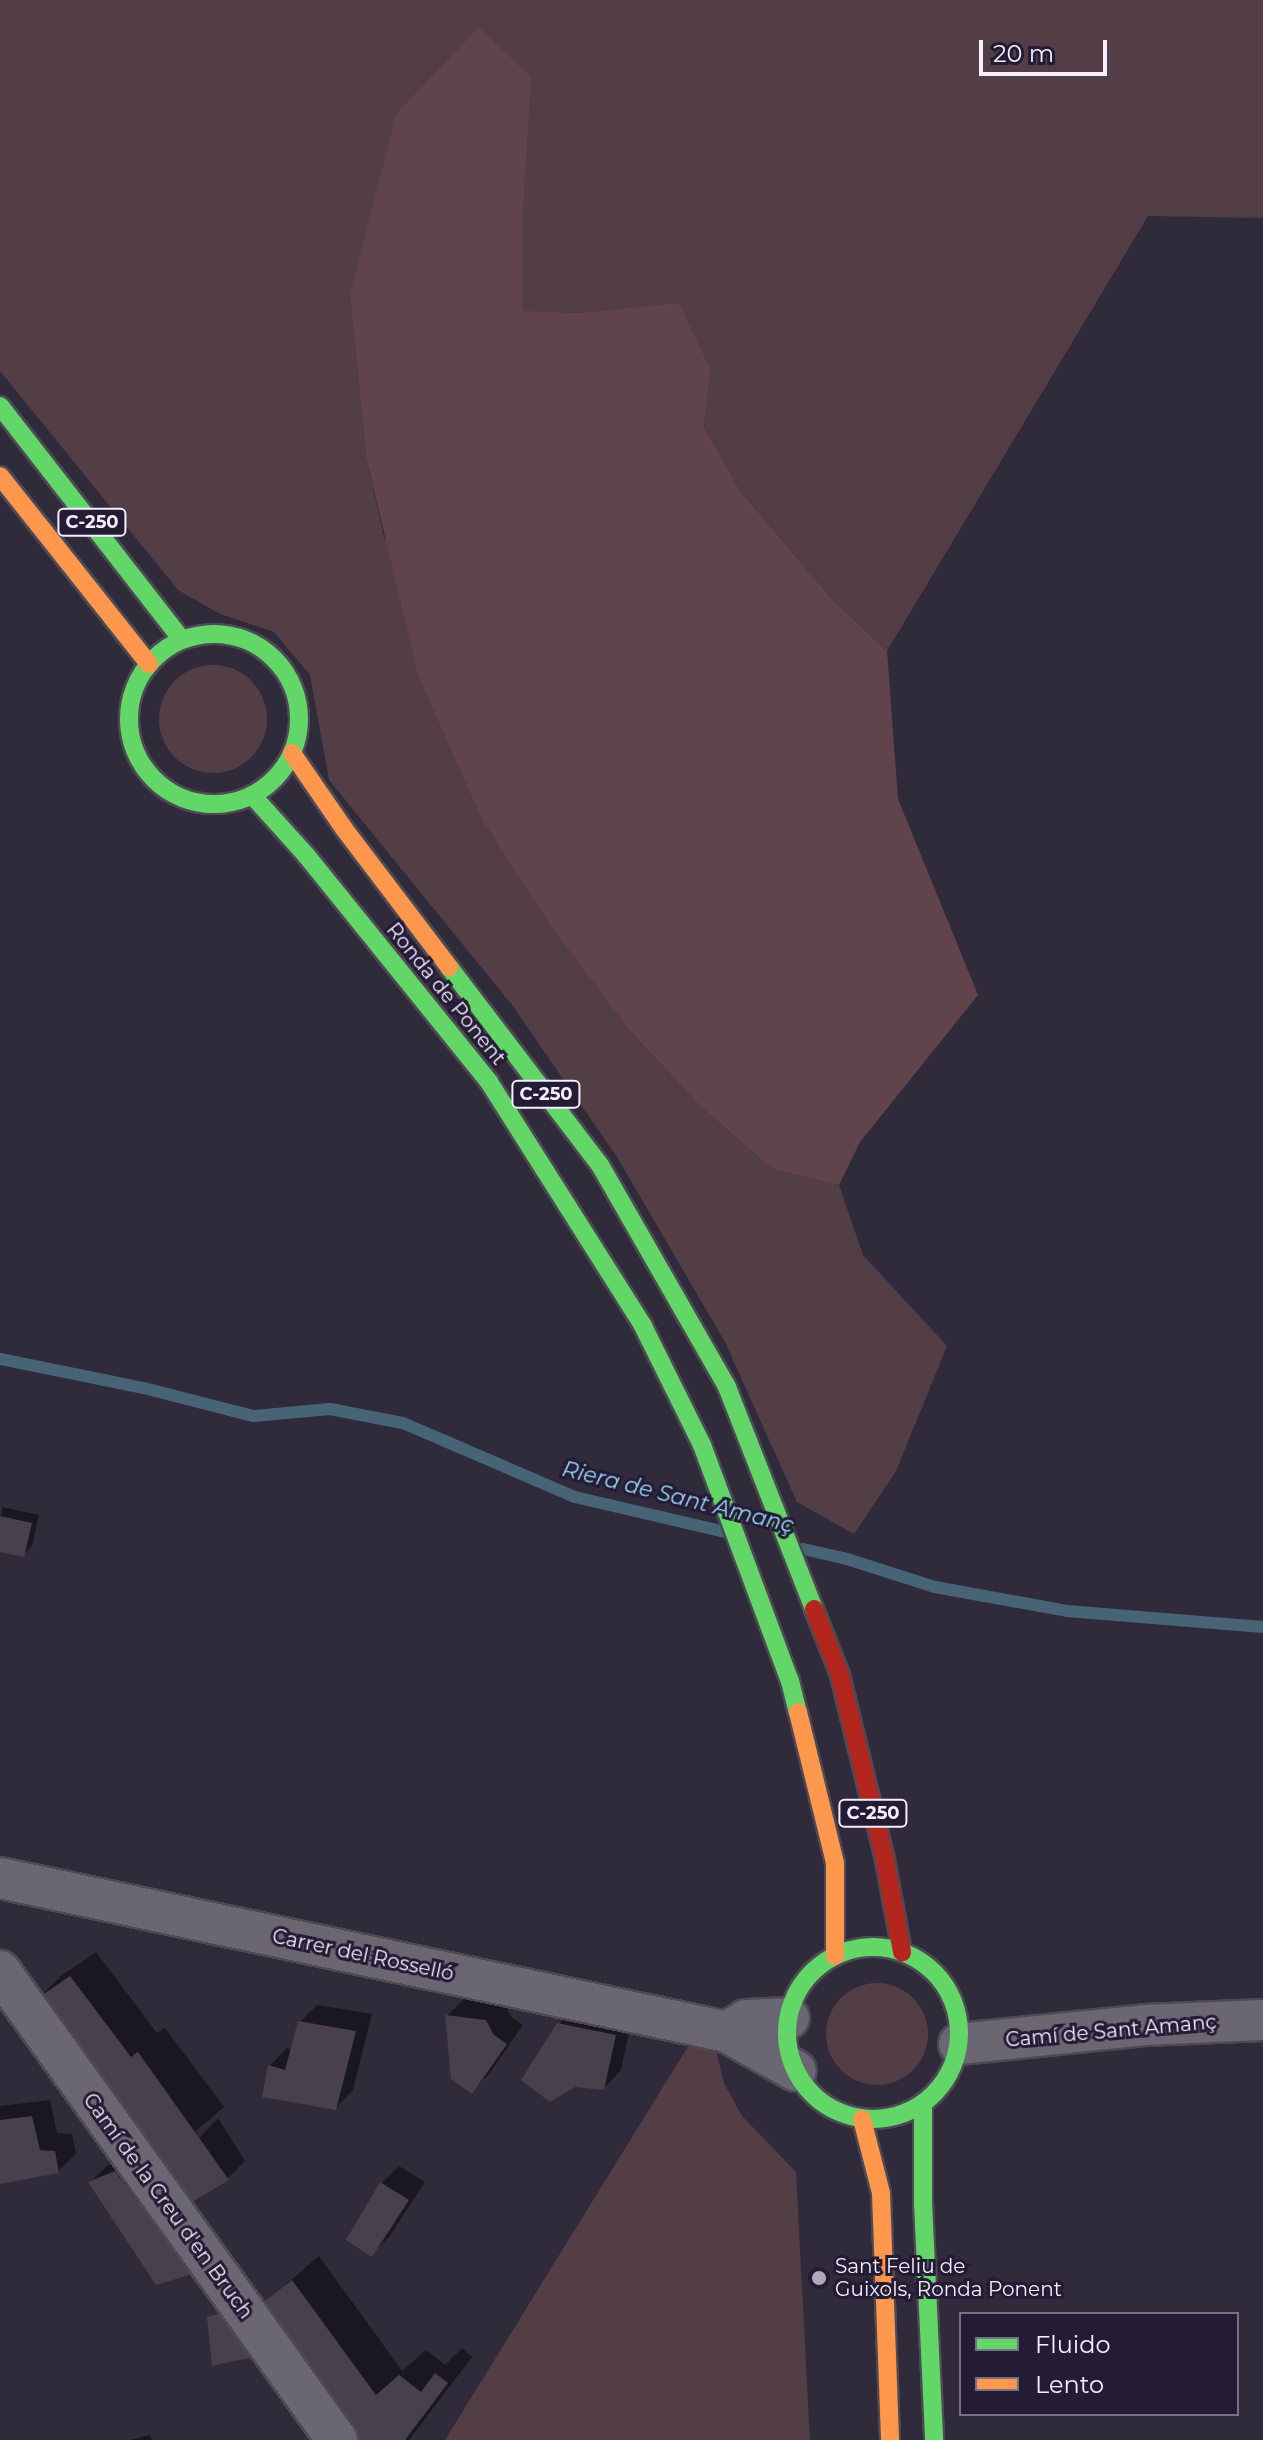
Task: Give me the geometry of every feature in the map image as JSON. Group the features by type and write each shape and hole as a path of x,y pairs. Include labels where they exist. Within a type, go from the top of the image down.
{"main road":[{"name":"C-250","path":"0,406 182,640"},
{"name":"C-250","path":"0,476 149,664"},
{"path":"211,634 239,637 276,660 292,683 299,711 292,753 276,777 252,795 225,803 196,802 169,790 147,771 134,746 129,717 135,689 149,664 182,640 211,634"},
{"name":"C-250","path":"292,753 345,830 600,1165 727,1387 840,1675 885,1860 902,1952"},
{"name":"Ronda de Ponent","path":"252,795 306,855 489,1082 643,1326 702,1445 790,1681 835,1863 835,1956"},
{"path":"868,1947 902,1952 927,1965 947,1988 958,2015 959,2044 947,2077 923,2103 894,2117 862,2119 823,2104 796,2071 788,2045 789,2018 804,1982 835,1956 868,1947"},
{"path":"923,2103 923,2203 934,2440"},
{"path":"862,2119 881,2193 890,2440"}],"street":[{"name":"Carrer del Rosselló","path":"0,1878 727,2032 796,2071"},
{"name":"Camí de la Creu d'en Bruch","path":"0,1971 337,2440"},
{"path":"727,2032 746,2020 789,2018"},
{"name":"Camí de Sant Amanç","path":"959,2044 1145,2025 1263,2020"}],"shaded area":[{"path":"0,0 1263,0 1263,218 1148,216 887,651 833,600 741,492 704,427 711,371 582,313 522,312 522,226 350,297 366,457 384,537 631,1032 698,1104 772,1169 839,1185 863,1255 947,1346 896,1471 854,1534 797,1502 725,1342 617,1157 512,1005 329,780 310,675 274,632 220,614 178,590 0,371"},
{"path":"479,27 531,77 522,226 522,311 582,313 679,303 711,371 704,427 741,492 833,600 887,651 898,799 978,995 860,1142 839,1185 772,1169 698,1104 631,1032 551,926 482,819 418,675 366,457 350,297 396,114"},
{"path":"213,665 234,669 251,681 263,698 267,719 263,740 251,757 234,769 213,773 192,769 175,757 163,740 159,719 163,698 175,681 192,669"},
{"path":"877,1983 897,1987 913,1998 924,2014 928,2034 924,2054 913,2070 897,2081 877,2085 857,2081 841,2070 830,2054 826,2034 830,2014 841,1998 857,1987"},
{"path":"692,2040 715,2046 724,2083 742,2116 796,2172 810,2440 445,2440"}],"building":[{"path":"0,1516 32,1523 24,1557 0,1552"},
{"path":"70,1976 131,2057 138,2052 229,2180 187,2205 32,2002"},
{"path":"445,2015 486,2020 494,2035 507,2044 472,2094 451,2079"},
{"path":"298,2021 356,2031 336,2110 262,2097 268,2065 285,2070"},
{"path":"557,2023 616,2035 604,2090 575,2087 550,2102 521,2080"},
{"path":"32,2116 40,2150 55,2151 59,2173 0,2184 0,2120"},
{"path":"115,2171 192,2274 156,2285 88,2182"},
{"path":"380,2182 409,2200 372,2257 346,2240"},
{"path":"292,2280 376,2395 399,2375 421,2392 435,2373 448,2383 405,2440 360,2440 260,2305"},
{"path":"222,2313 253,2357 212,2366 207,2317"}],"waterway":[{"name":"Riera de Sant Amanç","path":"0,1359 144,1388 253,1416 330,1409 403,1423 575,1497 726,1532"},
{"name":"Riera de Sant Amanç","path":"803,1549 847,1559 935,1587 1067,1611 1263,1627"}],"traffic: fast":[{"path":"0,406 182,640"},
{"path":"214,634 246,641 274,659 292,687 299,719 292,751 274,779 246,797 214,804 182,797 154,779 136,751 129,719 136,687 154,659 182,641 214,634"},
{"path":"252,795 306,855 489,1082 643,1326 702,1445 790,1681 798,1712"},
{"path":"449,967 600,1165 727,1387 814,1609"},
{"path":"873,1947 906,1953 934,1972 953,2000 959,2033 953,2066 934,2094 906,2113 873,2119 840,2113 812,2094 793,2066 787,2033 793,2000 812,1972 840,1953 873,1947"},
{"path":"923,2103 923,2203 934,2440"}],"traffic: slow":[{"path":"0,476 149,664"},
{"path":"292,753 345,830 449,967"},
{"path":"798,1712 835,1863 835,1956"},
{"path":"862,2119 881,2193 890,2440"}],"traffic: jam":[{"path":"814,1609 840,1675 885,1860 902,1952"}],"place":[{"name":"Sant Feliu de Guixols, Ronda Ponent","path":"819,2278"}]}
